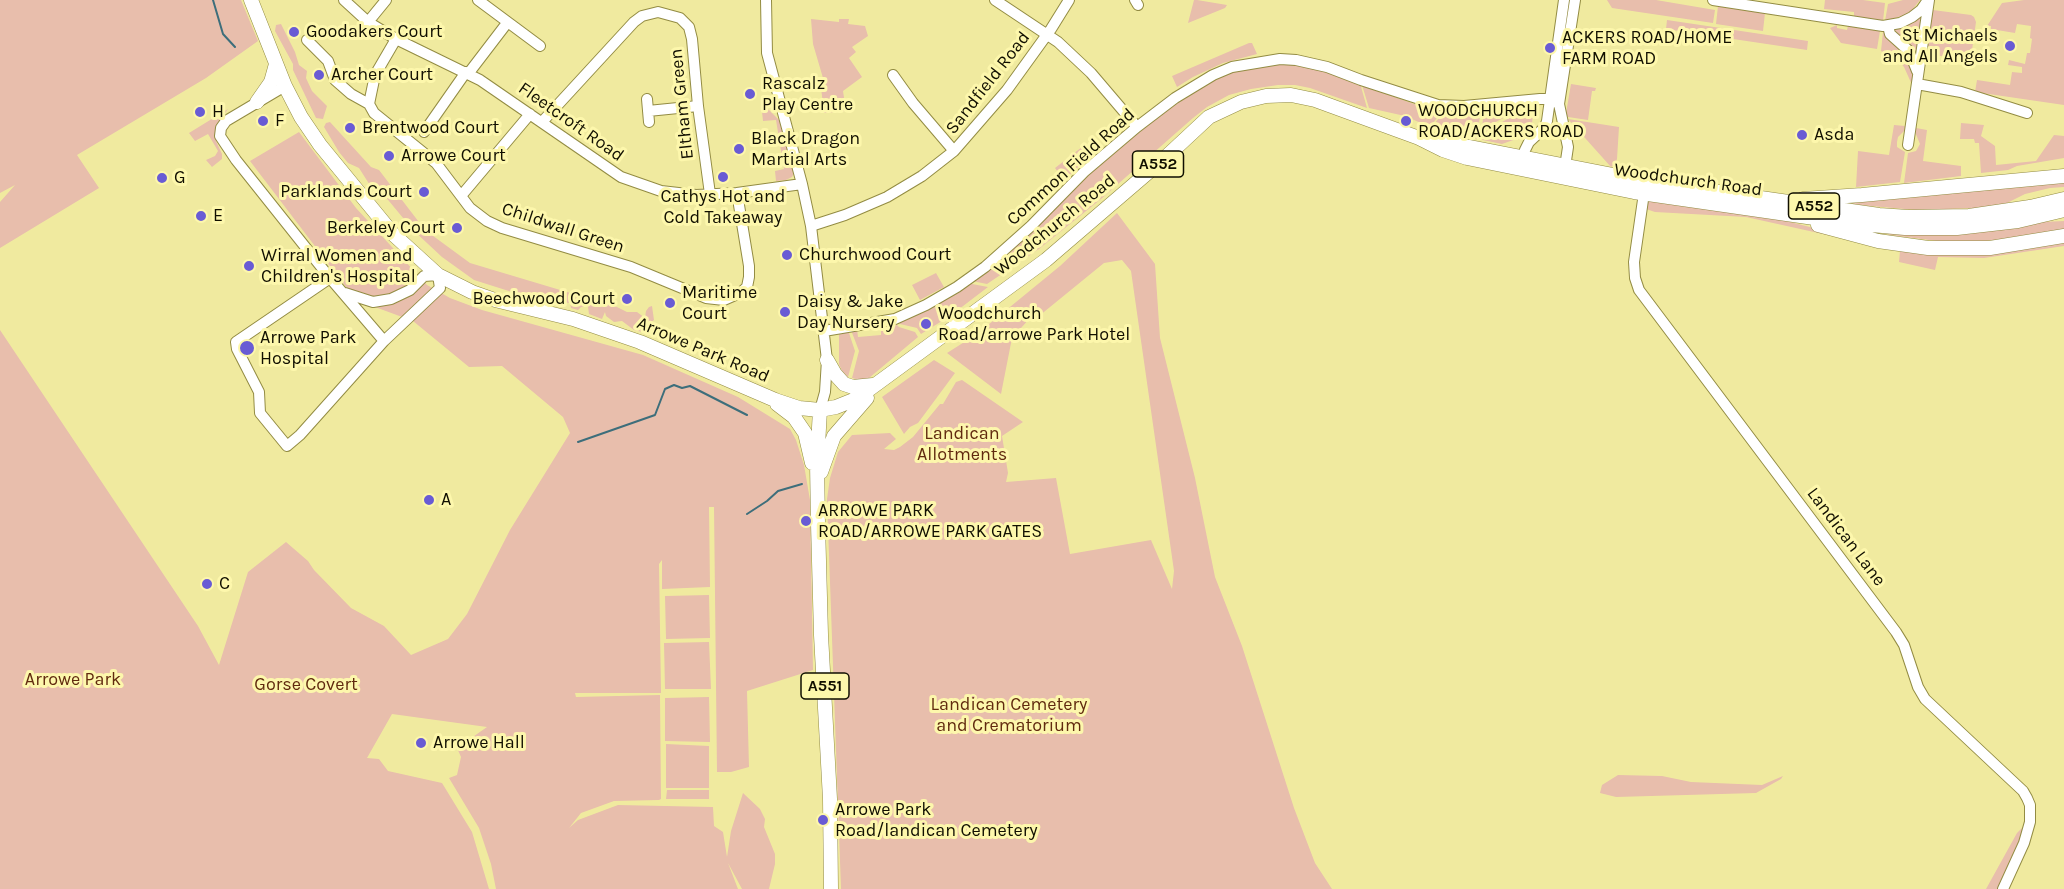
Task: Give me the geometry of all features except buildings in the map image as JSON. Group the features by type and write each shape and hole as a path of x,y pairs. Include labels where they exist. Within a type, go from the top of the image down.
{"main road":[{"name":"Arrowe Park Road","path":"251,0 285,86 320,145 393,234 438,275 472,292 495,300 573,319 630,338 799,408 820,410"},
{"path":"257,102 271,82 276,64"},
{"name":"Woodchurch Road","path":"820,410 836,407 856,399 1046,260 1209,117 1241,102 1266,96 1291,95 1315,100 1467,158 1644,193 1868,225 1926,228 1995,224 2064,210"},
{"name":"Woodchurch Road","path":"1419,138 1446,141 1627,178 1879,215 1938,217 1998,213 2064,199"},
{"path":"1774,200 1862,195 2064,176"},
{"path":"1627,178 1632,185 1699,197 1717,203"},
{"path":"1763,209 1868,239 1928,248 1990,248 2064,236"},
{"path":"827,360 844,384 853,387 875,385"},
{"path":"817,482 834,436 858,406 908,361"},
{"path":"767,396 794,417 805,433 817,482"},
{"name":"A551","path":"820,410 817,482 821,635 830,799 831,889"}],"street":[{"name":"Fleetcroft Road","path":"344,0 368,22 396,39 467,73 621,177 661,191 688,195 737,193 802,184"},
{"path":"368,22 386,0"},
{"path":"478,0 540,46"},
{"path":"766,0 767,53 811,226 827,360 825,392 820,410"},
{"path":"995,0 1047,34 1091,73 1137,128"},
{"name":"Sandfield Road","path":"811,226 845,215 887,197 922,176 954,151 1007,90 1069,0"},
{"path":"1564,0 1554,101 1568,147 1565,167"},
{"path":"1575,0 1554,101 1545,127 1529,142 1523,158 1525,164 1533,169 1580,181"},
{"path":"1713,0 1888,26 1912,17 1929,0"},
{"path":"1908,145 1929,0"},
{"name":"Eltham Green","path":"542,122 634,21 642,16 658,12 680,18 689,27 710,194"},
{"path":"424,132 507,22"},
{"path":"1888,26 1890,34 1909,51 1918,81"},
{"path":"369,104 375,75 396,39"},
{"name":"Childwall Green","path":"307,40 328,61 334,80 351,94 369,104 374,113 436,163 478,215 502,228 631,267 706,298 724,300 747,287 749,266 737,193"},
{"name":"Common Field Road","path":"824,331 895,319 957,287 985,267 1031,226 1084,172 1137,128 1175,98 1213,75 1232,67 1280,59 1296,60 1327,67 1361,81 1438,105 1464,106 1554,101"},
{"name":"Sandfield Road","path":"893,75 954,151"},
{"path":"1918,81 2027,113"},
{"path":"285,86 226,121 221,128 220,136 330,278 384,341"},
{"path":"648,111 698,106"},
{"path":"461,196 530,114"},
{"path":"1545,127 1563,126"},
{"name":"Landican Lane","path":"1644,193 1634,262 1635,278 1639,290 1896,632 1904,645 1918,687 1925,699 2023,791 2027,798 2030,805 2030,822 2024,843 2003,889"},
{"path":"330,278 236,342 259,392 260,413 287,446 300,435 384,341 440,288 438,275 424,276 410,290 391,299 373,302 345,293"},
{"path":"397,296 410,300 416,309"}],"green space":[{"path":"0,0 241,0 258,41 206,78 77,155 99,188 0,248 0,202 15,185 0,193"},
{"path":"1194,0 1227,5 1225,8 1188,23"},
{"path":"1607,0 1656,0 1715,10 1713,23 1612,8"},
{"path":"1825,0 1863,0 1885,3 1883,21 1854,17 1854,12 1824,9"},
{"path":"1903,0 1920,0 1905,15 1885,21 1888,4"},
{"path":"2024,0 2064,0 2064,105 1975,92 1977,80 2010,85 2012,72 2022,73 2022,67 2008,65 2009,60 2025,64 2027,53 2030,53 2031,26 2017,24 2015,33 1991,29 1991,26 1987,26 2002,3"},
{"path":"1718,6 1765,13 1763,31 1716,24"},
{"path":"1924,10 1918,58 1893,30"},
{"path":"1933,10 1974,17 1976,22 1971,57 1968,60 1927,54"},
{"path":"811,19 839,22 839,19 849,19 848,24 865,26 868,36 852,47 856,52 849,58 862,77 843,91 846,111 824,113 820,79 823,78 813,44"},
{"path":"1667,20 1808,41 1807,50 1666,29"},
{"path":"281,24 299,65 307,71 306,78 312,91 327,106 323,119 316,118 293,70 293,64 275,31 276,25"},
{"path":"1837,25 1837,28 1847,30 1848,26 1880,31 1877,49 1841,43 1830,28"},
{"path":"1883,32 1905,50 1913,69 1913,87 1904,67 1897,59 1881,51"},
{"path":"1252,43 1257,54 1223,63 1177,87 1172,76"},
{"path":"1271,63 1309,65 1360,83 1367,108 1295,85 1251,89 1229,95 1193,118 1101,199 1039,249 987,284 972,281 1084,176 1188,92 1238,69"},
{"path":"1571,84 1596,88 1592,91 1588,120 1568,117 1566,113"},
{"path":"1362,85 1414,104 1444,109 1430,127 1405,116 1369,108"},
{"path":"761,102 780,121 794,173 786,180 776,181 775,171 784,169 776,120 763,121"},
{"path":"1531,103 1494,123 1482,129 1484,107"},
{"path":"1533,105 1532,127 1519,138 1502,144 1473,138"},
{"path":"1481,108 1478,131 1467,136 1431,128 1446,109"},
{"path":"228,109 216,126 216,141 222,159 212,167 206,160 215,156 218,151 208,134 195,141 189,133"},
{"path":"1568,119 1619,127 1615,164 1611,167"},
{"path":"330,122 371,167 379,170 425,230 470,263 627,312 637,312 645,318 646,311 652,306 654,320 645,324 645,330 642,332 634,330 622,321 614,322 606,316 605,312 602,319 589,314 588,307 581,307 578,310 571,308 570,303 561,302 552,297 553,305 474,280 442,257 413,230 384,195 373,190 359,168 348,163 324,127"},
{"path":"1961,123 1984,125 1981,136 1995,146 1996,165 2036,161 2054,135 2064,136 2064,158 2017,166 2008,170 1981,173 1979,143 1975,143 1974,139 1960,139"},
{"path":"1894,125 1905,126 1897,142 1897,147 1905,152 1900,182 1856,187 1858,151 1889,155"},
{"path":"1916,128 1927,130 1923,161 1961,166 1961,176 1904,183 1908,153 1916,151 1920,144 1915,132"},
{"name":"Gorse Covert","path":"299,132 356,208 427,285 450,298 482,310 643,355 738,397 790,429 804,465 810,500 813,670 747,691 749,767 731,772 717,772 714,507 709,507 710,587 662,589 662,560 659,564 661,693 575,693 576,697 660,695 661,799 614,801 581,813 569,828 578,820 618,805 713,807 714,826 723,832 727,857 731,831 743,793 760,809 765,819 764,827 775,854 769,889 742,889 728,863 738,889 496,889 491,864 479,828 449,778 457,775 461,757 457,748 487,727 392,714 367,758 379,759 388,771 442,783 472,832 489,889 0,889 0,330 198,626 219,665 248,572 286,542 308,561 351,608 384,626 411,655 448,639 467,614 510,530 570,433 563,417 502,366 469,367 413,321 356,300 250,161"},
{"path":"1082,147 1089,157 1064,180 1055,168"},
{"path":"2064,179 2064,187 2025,194 2005,204 1976,208 1916,210 1846,202"},
{"path":"1647,200 1755,213 1902,248 2064,240 2064,246 1984,258 1938,257 1935,270 1899,262 1900,251 1746,217 1655,212 1646,209"},
{"name":"Landican Cemetery and Crematorium","path":"1117,213 1155,264 1160,338 1195,478 1215,577 1242,646 1294,808 1315,863 1332,889 841,889 827,499 830,478 838,452 852,435 890,433 896,439 884,449 894,450 900,447 913,437 940,404 943,404 956,382 962,380 1023,422 1002,436 1008,473 1006,482 1056,478 1070,554 1151,540 1172,589 1174,571 1131,271 1122,260 1104,263 1039,316 1030,318 1012,338 1001,394 947,353 977,334 1060,266"},
{"path":"2064,221 2064,229 1977,242 1937,241 1868,230"},
{"path":"936,273 944,287 920,300 912,285"},
{"path":"970,281 972,284 988,287 950,316 921,334 917,328 900,324 899,321"},
{"path":"894,322 899,327 915,332 918,337 869,378 860,380 852,378 859,351 851,330 857,329 858,337 881,335 881,325"},
{"path":"848,330 855,351 848,377 839,364 839,331"},
{"path":"934,360 955,373 918,423 904,434 882,397"},
{"path":"709,595 710,638 666,639 665,596"},
{"path":"709,642 711,689 665,689 664,643"},
{"path":"709,697 710,742 665,741 665,698"},
{"path":"666,744 709,746 709,788 666,788"},
{"path":"1618,775 1662,776 1691,782 1762,785 1783,776 1756,793 1616,797 1600,793 1602,785"},
{"path":"667,790 709,790 709,799 666,799"},
{"path":"2025,825 2007,873 1997,889 1986,889 2017,833"}],"waterway":[{"path":"213,0 223,34 235,47"},
{"path":"578,442 655,415 665,389 674,385 682,388 690,386 747,415"},
{"path":"747,514 778,491 802,484"}],"place":[{"name":"Goodakers Court","path":"294,32"},
{"name":"St Michaels and All Angels","path":"2010,46"},
{"name":"ACKERS ROAD/HOME FARM ROAD","path":"1550,48"},
{"name":"Archer Court","path":"319,75"},
{"name":"Rascalz Play Centre","path":"750,94"},
{"name":"H","path":"200,112"},
{"name":"F","path":"263,121"},
{"name":"WOODCHURCH ROAD/ACKERS ROAD","path":"1406,121"},
{"name":"Brentwood Court","path":"350,128"},
{"name":"Asda","path":"1802,135"},
{"name":"Black Dragon Martial Arts","path":"739,149"},
{"name":"Arrowe Court","path":"389,156"},
{"name":"Cathys Hot and Cold Takeaway","path":"723,177"},
{"name":"G","path":"162,178"},
{"name":"Parklands Court","path":"424,192"},
{"name":"E","path":"201,216"},
{"name":"Berkeley Court","path":"457,228"},
{"name":"Churchwood Court","path":"787,255"},
{"name":"Wirral Women and Children's Hospital","path":"249,266"},
{"name":"Beechwood Court","path":"627,299"},
{"name":"Maritime Court","path":"670,303"},
{"name":"Daisy & Jake Day Nursery","path":"785,312"},
{"name":"Woodchurch Road/arrowe Park Hotel","path":"926,324"},
{"name":"Arrowe Park Hospital","path":"247,348"},
{"name":"A","path":"429,500"},
{"name":"ARROWE PARK ROAD/ARROWE PARK GATES","path":"806,521"},
{"name":"C","path":"207,584"},
{"name":"Arrowe Hall","path":"421,743"},
{"name":"Arrowe Park Road/landican Cemetery","path":"823,820"}],"park label":[{"name":"Landican Allotments","path":"962,444"},
{"name":"Arrowe Park","path":"73,680"}]}
